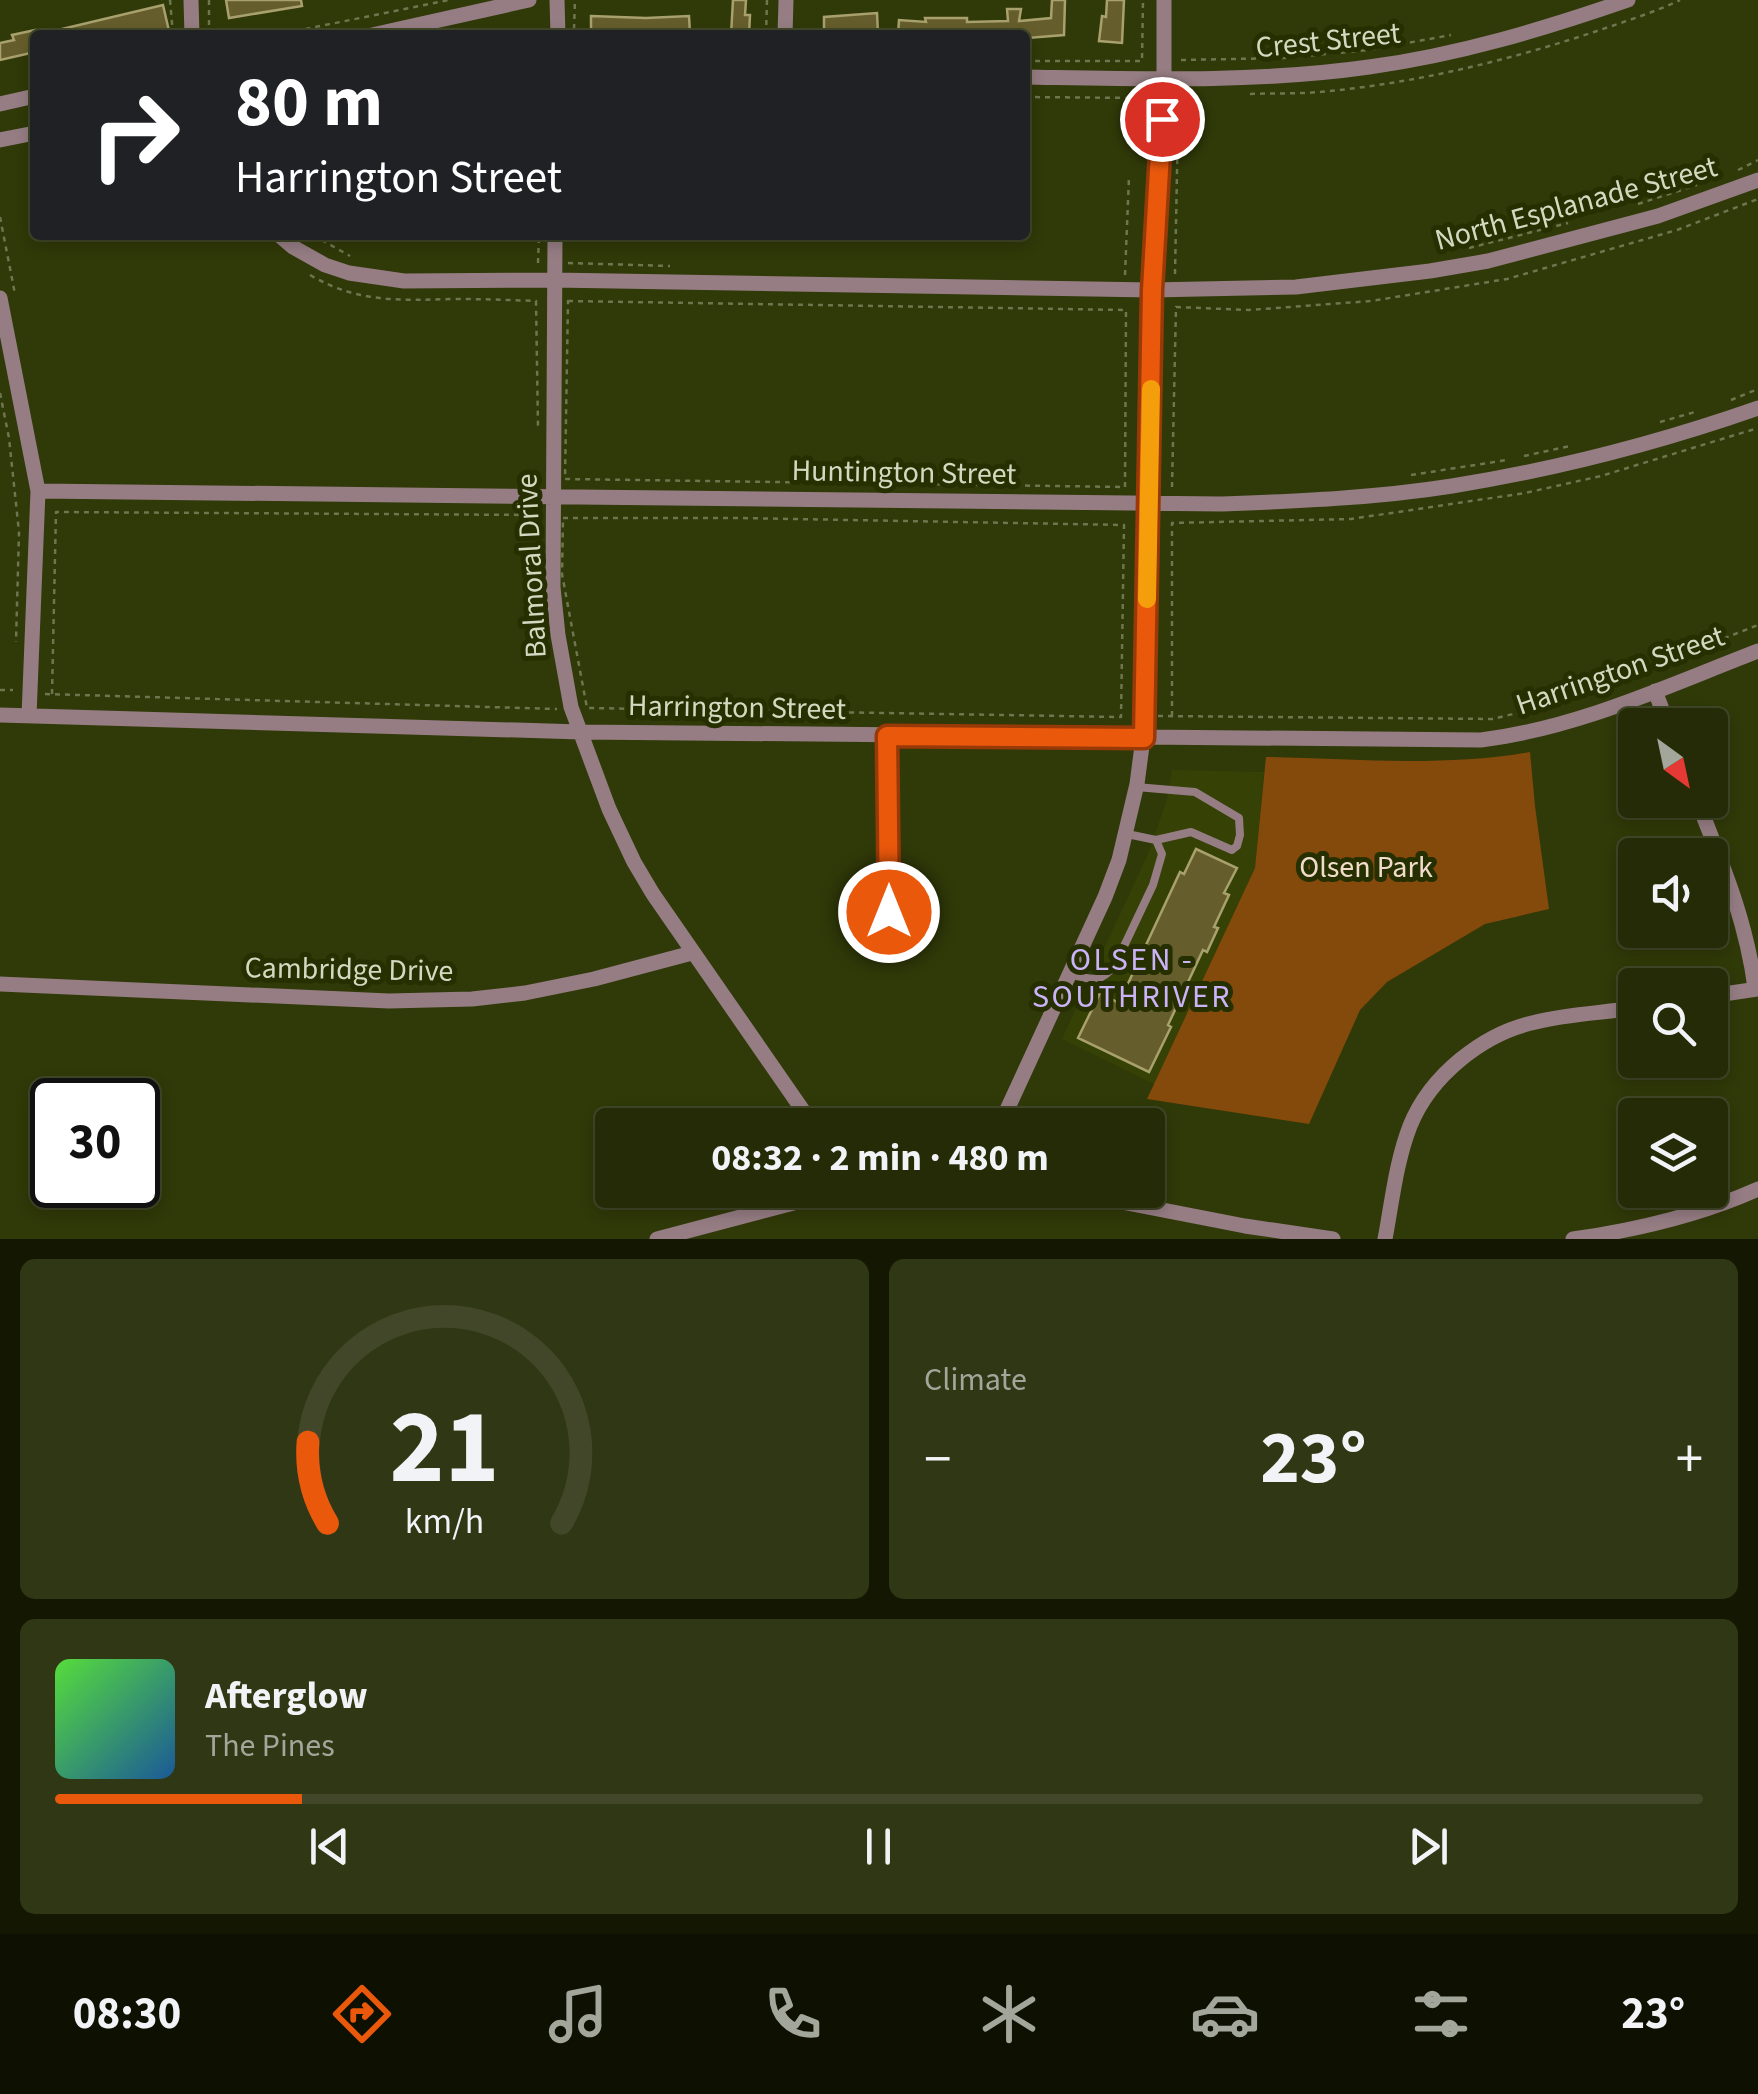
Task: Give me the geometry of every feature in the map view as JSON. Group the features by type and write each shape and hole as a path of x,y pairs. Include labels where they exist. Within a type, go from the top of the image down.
{"street":[{"path":"192,0 192,30"},
{"path":"432,29 528,0"},
{"path":"557,0 558,30"},
{"path":"785,30 786,0"},
{"path":"1008,1108 1105,896 1127,834 1144,738 1152,290 1164,80 1164,0"},
{"name":"Crest Street","path":"1030,76 1164,80 1368,67 1516,36 1628,0"},
{"path":"0,104 30,97"},
{"path":"0,140 30,134"},
{"name":"North Esplanade Street","path":"285,240 325,265 348,273 404,281 1152,290 1296,287 1430,272 1488,261 1658,216 1758,180"},
{"name":"Balmoral Drive","path":"556,240 554,587 571,708 634,862 692,953 802,1108"},
{"path":"0,298 38,490 30,716"},
{"name":"Huntington Street","path":"38,490 1291,502 1450,486 1576,463 1758,408"},
{"name":"Harrington Street","path":"0,715 581,732 1481,740 1538,732 1591,716 1758,651"},
{"path":"1654,691 1661,708"},
{"path":"887,736 889,912"},
{"path":"1704,818 1743,921 1757,988 1728,993"},
{"name":"Cambridge Drive","path":"0,984 389,1002 472,999 524,994 692,953"},
{"path":"1385,1239 1404,1146 1421,1104 1439,1081 1463,1058 1521,1026 1618,1010"},
{"path":"1573,1239 1644,1226 1758,1190"},
{"path":"657,1239 775,1208"},
{"path":"1152,1208 1333,1239"}],"lane":[{"path":"1127,834 1156,840 1191,832 1232,850 1240,834 1239,818 1195,792 1136,788"},
{"path":"1069,974 1092,980 1108,975 1116,963 1153,885 1162,854 1156,840"}],"path":[{"path":"170,0 173,30"},
{"path":"209,0 209,30"},
{"path":"301,30 449,0"},
{"path":"574,30 575,0"},
{"path":"766,30 767,0"},
{"path":"1030,60 1142,62 1143,0"},
{"path":"1248,94 1318,92 1494,62 1567,41 1680,0"},
{"path":"1175,60 1284,58 1368,50 1462,33"},
{"path":"1030,97 1138,98"},
{"path":"1175,276 1178,113"},
{"path":"1732,173 1758,160"},
{"path":"1125,278 1129,176"},
{"path":"1626,208 1696,185"},
{"path":"1462,250 1572,222"},
{"path":"322,240 356,260"},
{"path":"538,240 538,267"},
{"path":"568,263 675,266"},
{"path":"307,273 359,296 414,302 536,301 538,428"},
{"path":"568,301 1126,310 1125,486 565,479 568,301"},
{"path":"1172,490 1176,307"},
{"path":"1722,403 1758,390"},
{"path":"0,393 10,438 19,532 16,656"},
{"path":"1650,425 1704,409"},
{"path":"1172,716 1172,522 1351,519 1525,493 1600,476 1758,428"},
{"path":"1407,476 1580,444"},
{"path":"538,515 56,512 52,694 558,709"},
{"path":"562,518 1124,525 1121,716 587,708 562,574 562,518"},
{"path":"1156,716 1493,719 1565,701 1758,625"},
{"path":"0,690 18,690"}],"shaded area":[{"path":"1172,770 1264,772 1255,868 1154,1084 1062,1039 1148,854 1167,800"}],"green space":[{"name":"Olsen Park","path":"1530,752 1549,909 1485,924 1387,982 1360,1010 1309,1124 1147,1099 1255,868 1266,757 1431,761"}],"building":[{"path":"226,0 301,0 302,6 229,18"},
{"path":"733,0 746,0 749,30 731,30"},
{"path":"1052,0 1065,0 1064,35 1030,38 1030,30 898,30 899,20 1008,21 1007,9 1021,9 1019,21 1051,18"},
{"path":"1107,0 1124,0 1122,43 1099,41"},
{"path":"163,5 169,30 62,30"},
{"path":"877,13 878,30 824,30 824,17"},
{"path":"591,16 689,16 690,30 591,30"},
{"path":"30,31 30,53 0,60 0,43 14,40 12,35"},
{"path":"1196,849 1237,868 1224,893 1229,895 1214,927 1218,928 1207,952 1203,950 1149,1072 1078,1038 1100,993 1119,1003 1180,872 1184,874"}],"slow traffic":[{"path":"1147,599 1151,389"}],"district":[{"name":"OLSEN - SOUTHRIVER","path":"1132,978"}],"route":[{"path":"889,912 887,736 1144,738 1152,290 1162,119"}]}
